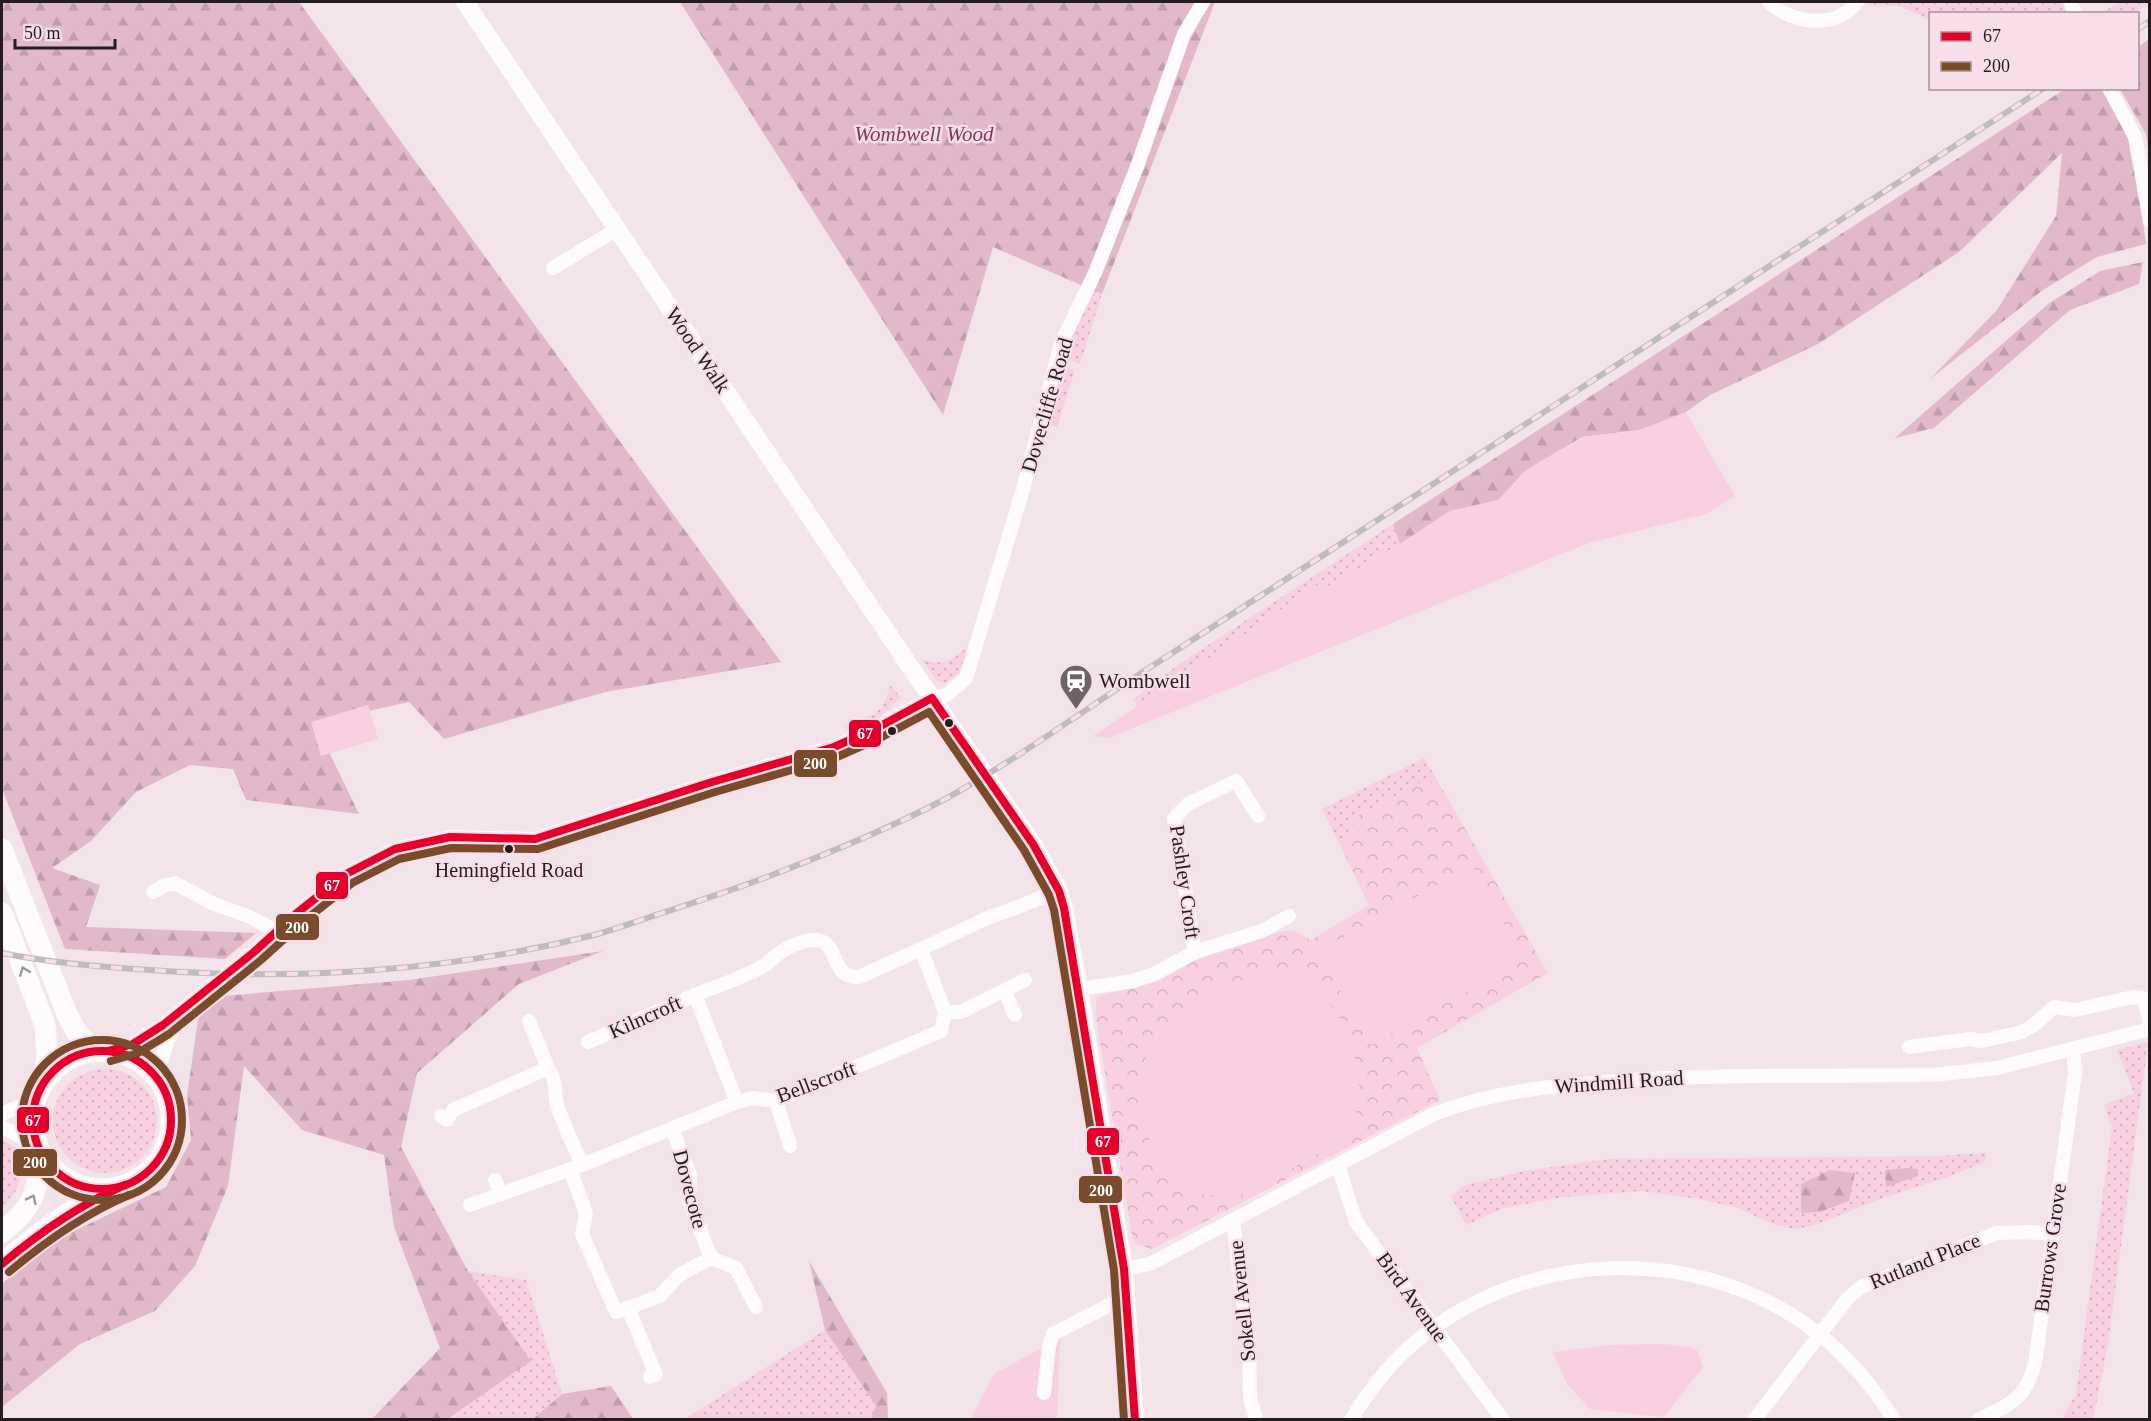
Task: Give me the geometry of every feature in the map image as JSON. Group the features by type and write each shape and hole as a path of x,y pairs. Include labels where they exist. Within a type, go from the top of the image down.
{"highway":[{"path":"2,849 67,1014 77,1033 101,1051"},
{"path":"2,913 45,1025 47,1056 33,1119 40,1150 34,1197 19,1219 2,1232"},
{"path":"2,1264 70,1211 97,1196 140,1178 153,1167 169,1138 170,1104 164,1089 156,1076 135,1058 101,1051 79,1054 64,1062 51,1073 40,1090"},
{"path":"40,1150 52,1168 64,1178 78,1185 93,1189 109,1189 124,1185"}],"main road":[{"name":"Wood Walk","path":"465,2 932,698 1033,844 1059,891 1079,989 1124,1269 1135,1419"}],"street":[{"name":"Dovecliffe Road","path":"932,698 947,695 966,678 1022,493 1060,343 1095,273 1138,164 1184,34 1203,2"},
{"path":"1769,2 1789,15 1824,22 1839,16 1857,2"},
{"path":"2110,90 2135,137 2150,221"},
{"path":"553,268 617,229"},
{"path":"101,1051 133,1044 143,1038 190,1004 346,874 394,849 450,837 535,839 712,782 834,747 875,729 932,698"},
{"name":"Pashley Croft","path":"1195,952 1174,818 1188,804 1236,781 1258,816"},
{"path":"153,892 162,886 175,884 214,904 248,916 278,931"},
{"path":"694,995 764,966 782,951 814,940 821,941 828,946 840,970 853,977 859,976 983,920 1059,891"},
{"path":"1079,989 1133,981 1154,974 1195,952 1262,931 1289,916"},
{"path":"921,949 945,1012 961,1012 1025,980"},
{"path":"1005,992 1015,1015"},
{"name":"Kilncroft","path":"588,1042 694,995 737,1102"},
{"path":"1909,1047 1970,1039 1982,1041 2022,1032 2034,1025 2054,1007 2075,1010 2133,996 2143,998 2150,1022"},
{"path":"156,1076 168,1040 190,1004"},
{"name":"Bellscroft","path":"470,1205 576,1167 737,1102 753,1098 776,1101 940,1031 945,1012"},
{"path":"529,1021 548,1068 555,1078 555,1097 576,1167 586,1213 582,1234 616,1311 660,1296 679,1275 711,1258 736,1268 756,1307"},
{"name":"Windmill Road","path":"1124,1269 1150,1264 1432,1115 1463,1102 1553,1086 1675,1077 1933,1075 1997,1068 2150,1029"},
{"name":"Burrows Grove","path":"1978,1419 2011,1404 2021,1396 2029,1383 2035,1364 2074,1073 2073,1049"},
{"path":"441,1116 447,1120 453,1110 548,1068"},
{"path":"2,1114 23,1105 40,1090"},
{"path":"776,1101 790,1146"},
{"path":"2,1127 40,1150"},
{"name":"Dovecote","path":"672,1129 690,1174 689,1201 711,1258"},
{"name":"Bird Avenue","path":"1338,1165 1356,1222 1503,1419"},
{"path":"495,1180 501,1194"},
{"name":"Sokell Avenue","path":"1233,1221 1249,1335 1250,1398 1255,1415"},
{"name":"Rutland Place","path":"1754,1419 1848,1298 1861,1287 1997,1233 2052,1234"},
{"path":"1351,1419 1382,1376 1405,1352 1434,1328 1467,1308 1521,1283 1547,1275 1610,1267 1687,1273 1768,1302 1820,1335 1846,1359 1869,1384 1894,1419"},
{"path":"1044,1393 1049,1346 1053,1334 1127,1296"},
{"path":"628,1308 656,1375 650,1377"}],"green space":[{"path":"2,2 299,2 781,662 605,692 444,739 409,702 315,723 359,814 246,800 233,769 190,765 136,792 91,841 52,868 100,885 86,927 256,933 225,959 65,949 2,789"},
{"name":"Wombwell Wood","path":"680,2 1215,2 1102,294 993,247 943,415"},
{"path":"1870,2 2062,2 2066,12 1929,12 1929,20 1900,6 1868,5"},
{"path":"2120,2 2149,2 2136,12 2103,12"},
{"path":"2149,39 2149,159 2146,134 2121,90 2139,90 2139,46"},
{"path":"2063,90 2103,90 2131,139 2146,244 2097,257 2043,290 1930,379 1997,310 2056,216 2062,153 1959,252 1818,344 1710,395 1686,412 1640,430 1582,437 1525,471 1498,501 1450,511 1400,544 1393,524"},
{"path":"2143,262 2139,284 2070,310 1934,428 1895,438 2048,304 2100,271"},
{"path":"1092,289 1102,294 1080,364 1063,358 1072,330"},
{"path":"1061,366 1075,370 1057,427 1046,424"},
{"path":"1686,412 1735,496 1706,514 1589,543 1108,738 1093,736 1319,584 1323,589 1400,544 1450,511 1498,500 1525,471 1582,437 1640,430"},
{"path":"1393,524 1400,544 1323,589 1319,584 1139,707 1133,699 1178,665"},
{"path":"968,647 960,672 945,683 937,681 922,660 947,661"},
{"path":"890,685 901,698 878,718 847,731 844,725 869,716 880,709"},
{"path":"368,705 378,739 321,756 311,722"},
{"path":"1424,758 1440,785 1423,781 1359,815 1340,845 1322,809"},
{"path":"1423,781 1440,785 1548,973 1417,1048 1440,1100 1152,1249 1136,1244 1132,1236 1095,1014 1097,997 1159,981 1196,960 1276,933 1292,930 1311,940 1369,905 1340,845 1359,815"},
{"path":"1472,866 1524,960 1371,1045 1318,951"},
{"path":"603,951 519,984 417,1073 401,1147 468,1271 531,1361 448,1419 372,1419 440,1348 394,1227 384,1155 302,1130 244,1066 228,1186 195,1266 155,1311 80,1344 2,1407 2,1284 45,1245 166,1187 191,1140 187,1095 198,1020 211,997 409,980"},
{"path":"1287,969 1316,984 1344,1024 1358,1068 1360,1104 1345,1137 1290,1170 1236,1197 1197,1194 1160,1166 1143,1123 1138,1076 1158,1030 1197,1000 1247,978"},
{"path":"2148,1042 2108,1344 2093,1419 2062,1419 2076,1394 2112,1128 2104,1105 2134,1093 2117,1050"},
{"path":"105,1069 125,1073 142,1084 153,1101 157,1121 153,1141 142,1158 125,1169 105,1173 85,1169 68,1158 57,1141 53,1121 57,1101 68,1084 85,1073"},
{"path":"2,1139 18,1149 20,1175 14,1194 2,1208"},
{"path":"1986,1153 1985,1162 1950,1176 1880,1199 1812,1226 1795,1229 1775,1225 1738,1208 1700,1199 1642,1191 1564,1197 1504,1208 1466,1225 1451,1196 1465,1185 1525,1171 1609,1159 1937,1156"},
{"path":"1918,1169 1918,1176 1886,1187 1885,1170"},
{"path":"1830,1170 1855,1173 1849,1201 1820,1212 1801,1213 1801,1184"},
{"path":"809,1261 887,1393 888,1419 871,1419 876,1406 825,1330"},
{"path":"468,1271 526,1280 562,1394 533,1419 448,1420 531,1361"},
{"path":"825,1330 876,1406 871,1419 683,1420"},
{"path":"1060,1338 1057,1419 970,1420 994,1374"},
{"path":"1663,1344 1691,1347 1697,1350 1703,1367 1666,1415 1661,1417 1590,1409 1567,1384 1553,1352 1609,1345"},
{"path":"611,1386 633,1419 533,1419 562,1394"}],"railway":[{"path":"2139,28 2150,21"},
{"path":"2,953 76,964 132,969 261,974 372,970 482,958 605,932 741,886 861,839 947,798 1016,756 2041,90"}],"transit line":[{"name":"67","path":"108,1051 133,1044 163,1025 346,874 395,849 450,837 535,839 712,782 834,747 875,729 932,698 1033,844 1059,891 1064,908 1124,1269 1135,1420"},
{"name":"200","path":"111,1061 138,1053 169,1034 352,883 399,859 451,848 538,849 715,792 837,757 880,738 929,712 1024,850 1049,895 1054,910 1114,1270 1124,1420"},
{"name":"200","path":"102,1040 132,1046 158,1064 176,1090 182,1120 176,1150 158,1176 132,1194 102,1200 72,1194 46,1176 28,1150 22,1120 28,1090 46,1064 72,1046 102,1040"},
{"name":"67","path":"102,1051 128,1056 151,1071 166,1094 171,1120 166,1146 151,1169 128,1184 102,1189 76,1184 53,1169 38,1146 33,1120 38,1094 53,1071 76,1056 102,1051"},
{"name":"67","path":"2,1264 60,1220 125,1185"},
{"name":"200","path":"9,1272 66,1229 129,1195"}],"place":[{"name":"Wombwell","path":"1076,710"},
{"name":"Hemingfield Road","path":"509,849"}]}
